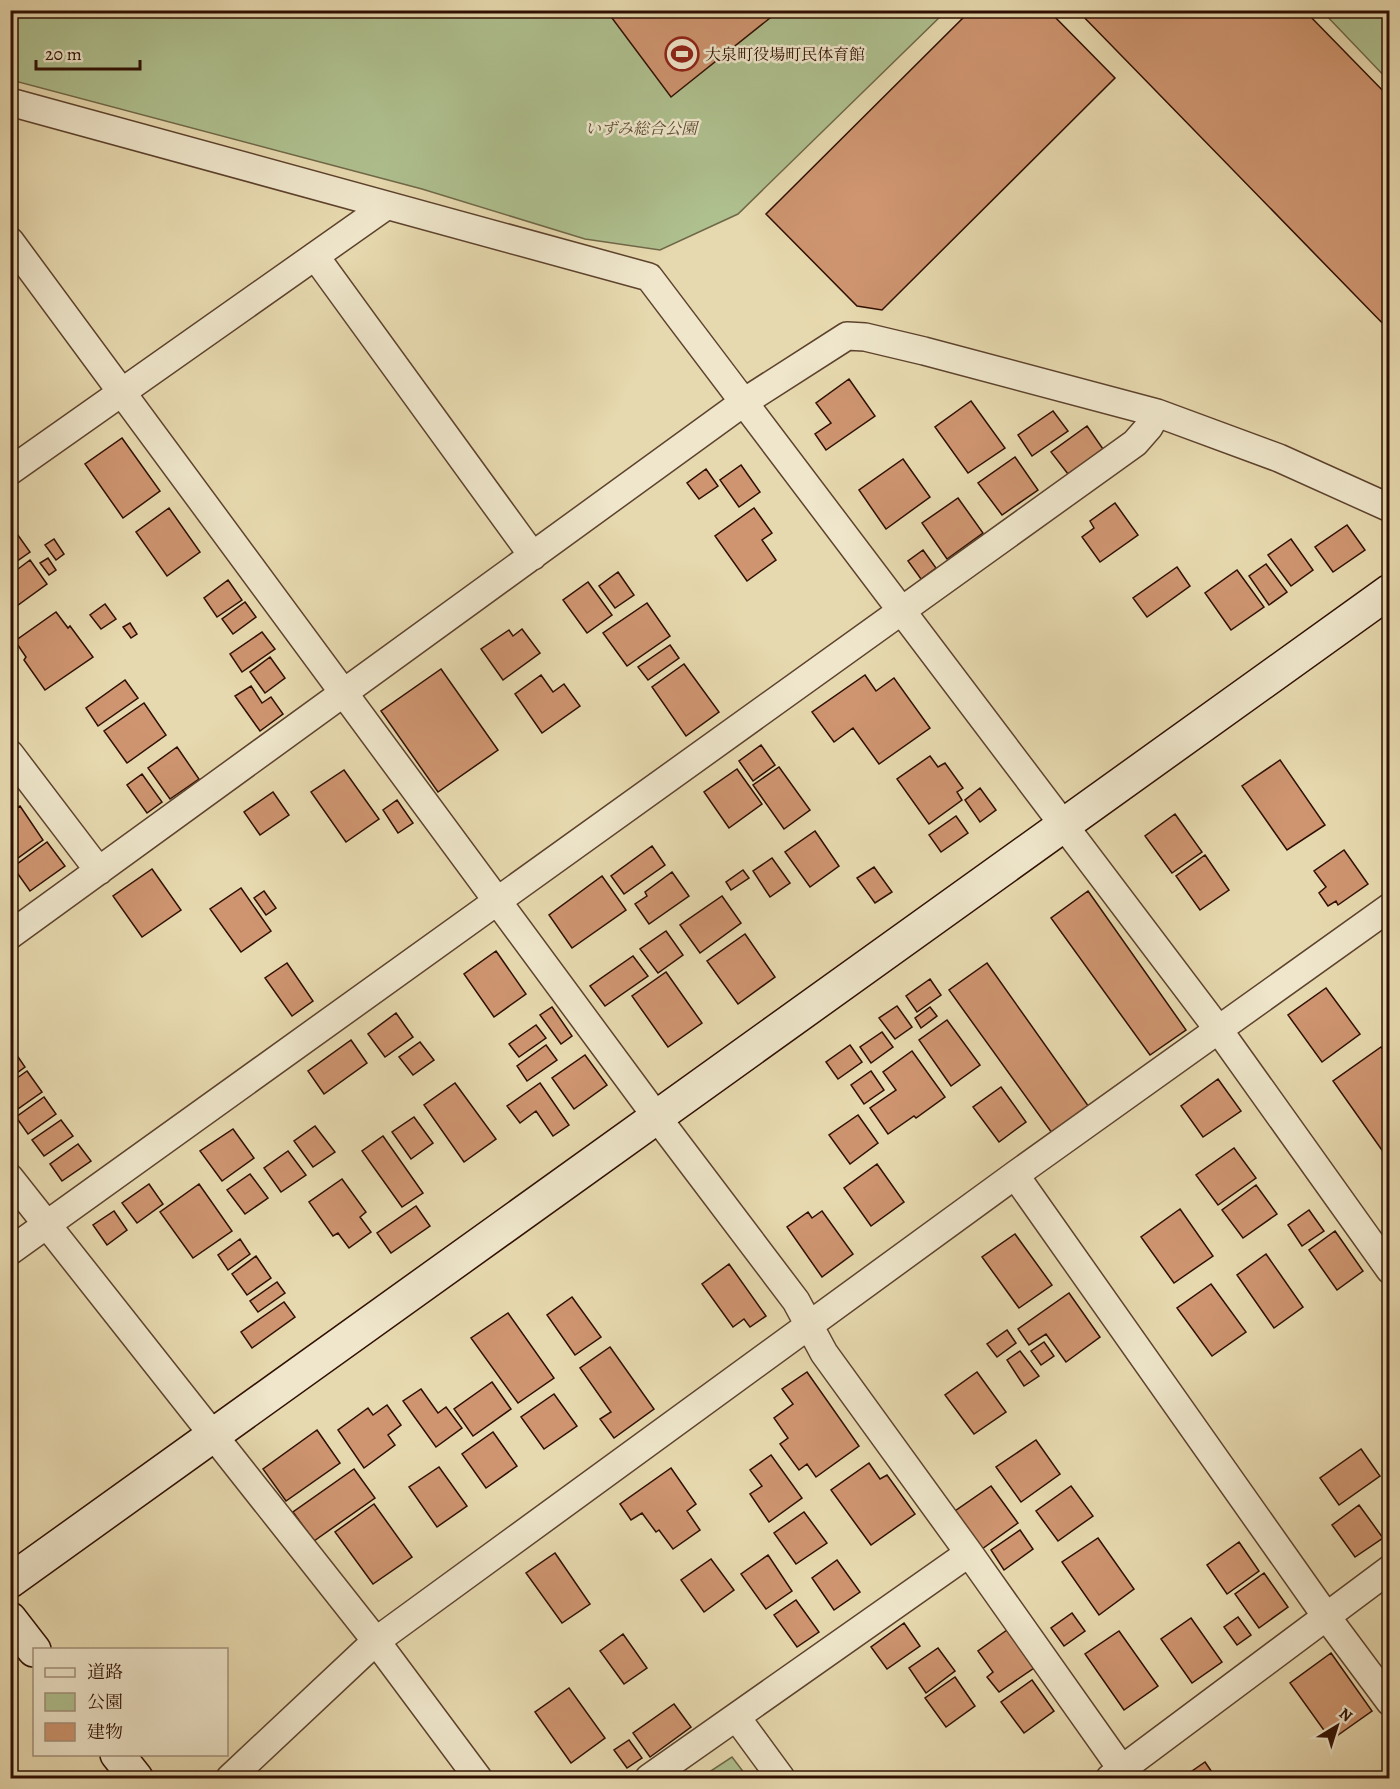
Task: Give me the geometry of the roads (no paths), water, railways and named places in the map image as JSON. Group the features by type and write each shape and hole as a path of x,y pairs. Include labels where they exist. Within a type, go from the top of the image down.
{"street":[{"path":"10,102 649,277 1218,1029 1389,1270"},
{"path":"10,471 386,206"},
{"path":"10,241 656,1116 796,1301 824,1353 969,1553 1120,1776 1389,1569"},
{"path":"315,256 533,556"},
{"path":"10,935 744,402 847,336 865,337 924,351 1156,413 1279,459 1389,508"},
{"path":"10,1251 1135,444 1149,427 1156,413"},
{"path":"10,1581 1389,591"},
{"path":"10,754 99,871"},
{"path":"230,1779 376,1641 1015,1175 1389,907"},
{"path":"1015,1175 1389,1702"},
{"path":"10,1178 376,1641 478,1779"},
{"path":"649,1779 969,1553"},
{"path":"10,1620 33,1649"},
{"path":"737,1718 781,1779"},
{"path":"118,1756 136,1779"}],"place":[{"name":"大泉町役場町民体育館","path":"682,54"}],"park label":[{"name":"いずみ総合公園","path":"641,128"}]}
